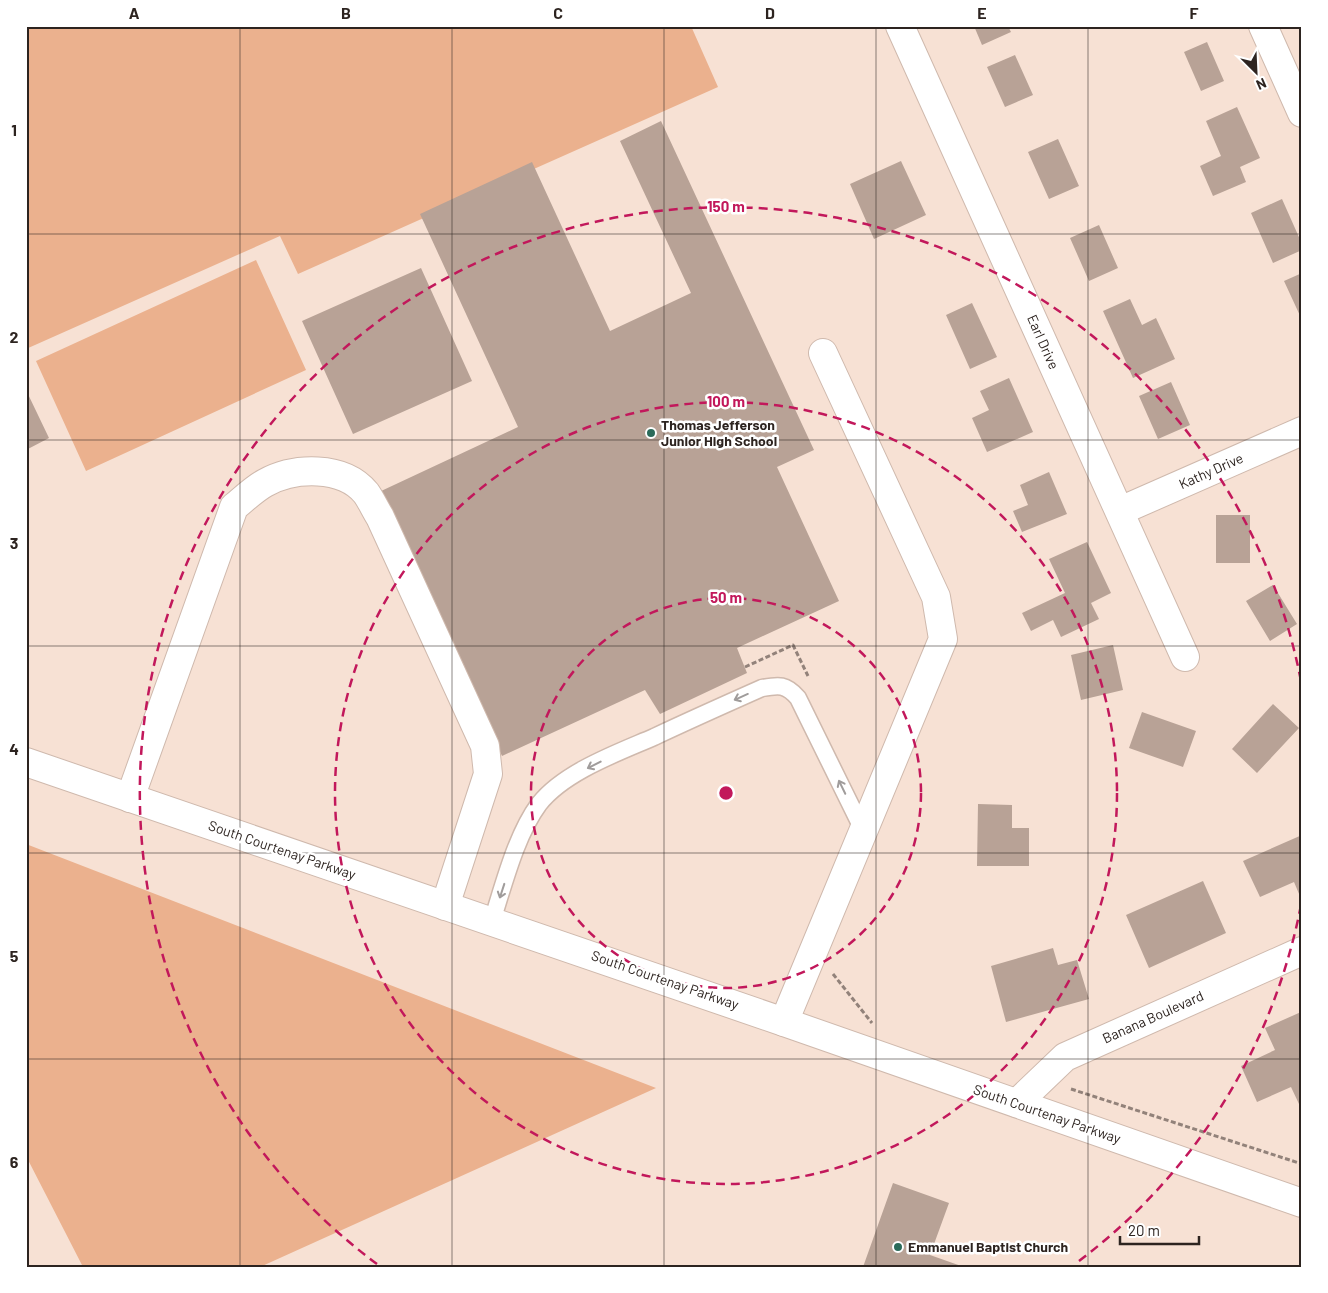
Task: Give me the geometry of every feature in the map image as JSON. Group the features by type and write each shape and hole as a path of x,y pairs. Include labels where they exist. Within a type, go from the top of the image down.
{"street":[{"name":"Earl Drive","path":"900,26 1186,657"},
{"path":"1263,26 1302,113"},
{"path":"784,1022 943,639 936,597 824,353"},
{"name":"Kathy Drive","path":"1120,511 1302,431"},
{"path":"130,798 234,507 265,483 297,472 322,472 349,479 366,493 380,517 485,746 488,774 445,906"},
{"name":"South Courtenay Parkway","path":"26,762 492,921 1302,1203"},
{"name":"Banana Boulevard","path":"1018,1103 1065,1057 1302,951"}],"lane":[{"path":"492,921 513,855 524,833 540,804 566,779 626,749 762,688 777,686 789,688 798,698 863,830"}],"path":[{"path":"814,950 874,1026"}],"shaded area":[{"path":"26,26 691,26 718,87 298,274 280,236 26,349"},
{"path":"256,260 306,370 86,471 36,361"},
{"path":"26,844 656,1088 260,1267 83,1267 26,1156"}],"building":[{"path":"974,26 1008,26 1011,32 982,45"},
{"path":"1207,42 1224,81 1201,91 1184,52"},
{"path":"1015,55 1033,95 1005,107 987,67"},
{"path":"1237,107 1260,158 1240,167 1246,182 1213,196 1200,166 1221,156 1206,121"},
{"path":"661,121 814,450 777,467 839,601 737,648 747,673 660,714 645,690 502,756 379,492 518,427 420,214 532,162 610,331 691,293 620,141"},
{"path":"1058,139 1079,186 1049,199 1028,152"},
{"path":"901,161 926,215 874,239 850,184"},
{"path":"1282,199 1302,244 1302,250 1273,263 1251,213"},
{"path":"1099,225 1118,268 1089,281 1070,238"},
{"path":"421,268 472,381 353,434 302,321"},
{"path":"1302,273 1302,320 1284,281"},
{"path":"1130,299 1142,325 1156,318 1175,359 1133,378 1103,311"},
{"path":"972,303 997,357 970,369 946,315"},
{"path":"1009,378 1033,432 987,452 972,418 989,410 980,391"},
{"path":"1171,382 1190,425 1158,439 1139,396"},
{"path":"26,390 49,438 26,450"},
{"path":"1049,472 1067,514 1022,532 1013,511 1028,505 1020,485"},
{"path":"1216,515 1250,515 1250,563 1216,563"},
{"path":"1087,542 1111,593 1091,603 1099,619 1061,637 1053,620 1031,631 1022,613 1065,593 1049,559"},
{"path":"1273,585 1297,624 1270,641 1246,601"},
{"path":"1113,645 1123,690 1081,700 1071,655"},
{"path":"1273,704 1299,728 1257,773 1232,749"},
{"path":"1142,712 1196,731 1183,767 1129,748"},
{"path":"978,804 1012,805 1012,828 1029,828 1029,866 977,866"},
{"path":"1302,835 1302,901 1294,882 1260,897 1243,861"},
{"path":"1203,881 1226,933 1149,968 1126,915"},
{"path":"1053,948 1058,965 1077,960 1089,999 1006,1022 991,966"},
{"path":"1301,1012 1302,1102 1299,1104 1291,1087 1257,1102 1241,1066 1275,1050 1265,1028"},
{"path":"893,1183 949,1203 930,1255 964,1267 863,1267"}],"place":[{"name":"Thomas Jefferson Junior High School","path":"651,433"},
{"name":"Emmanuel Baptist Church","path":"898,1247"}]}
